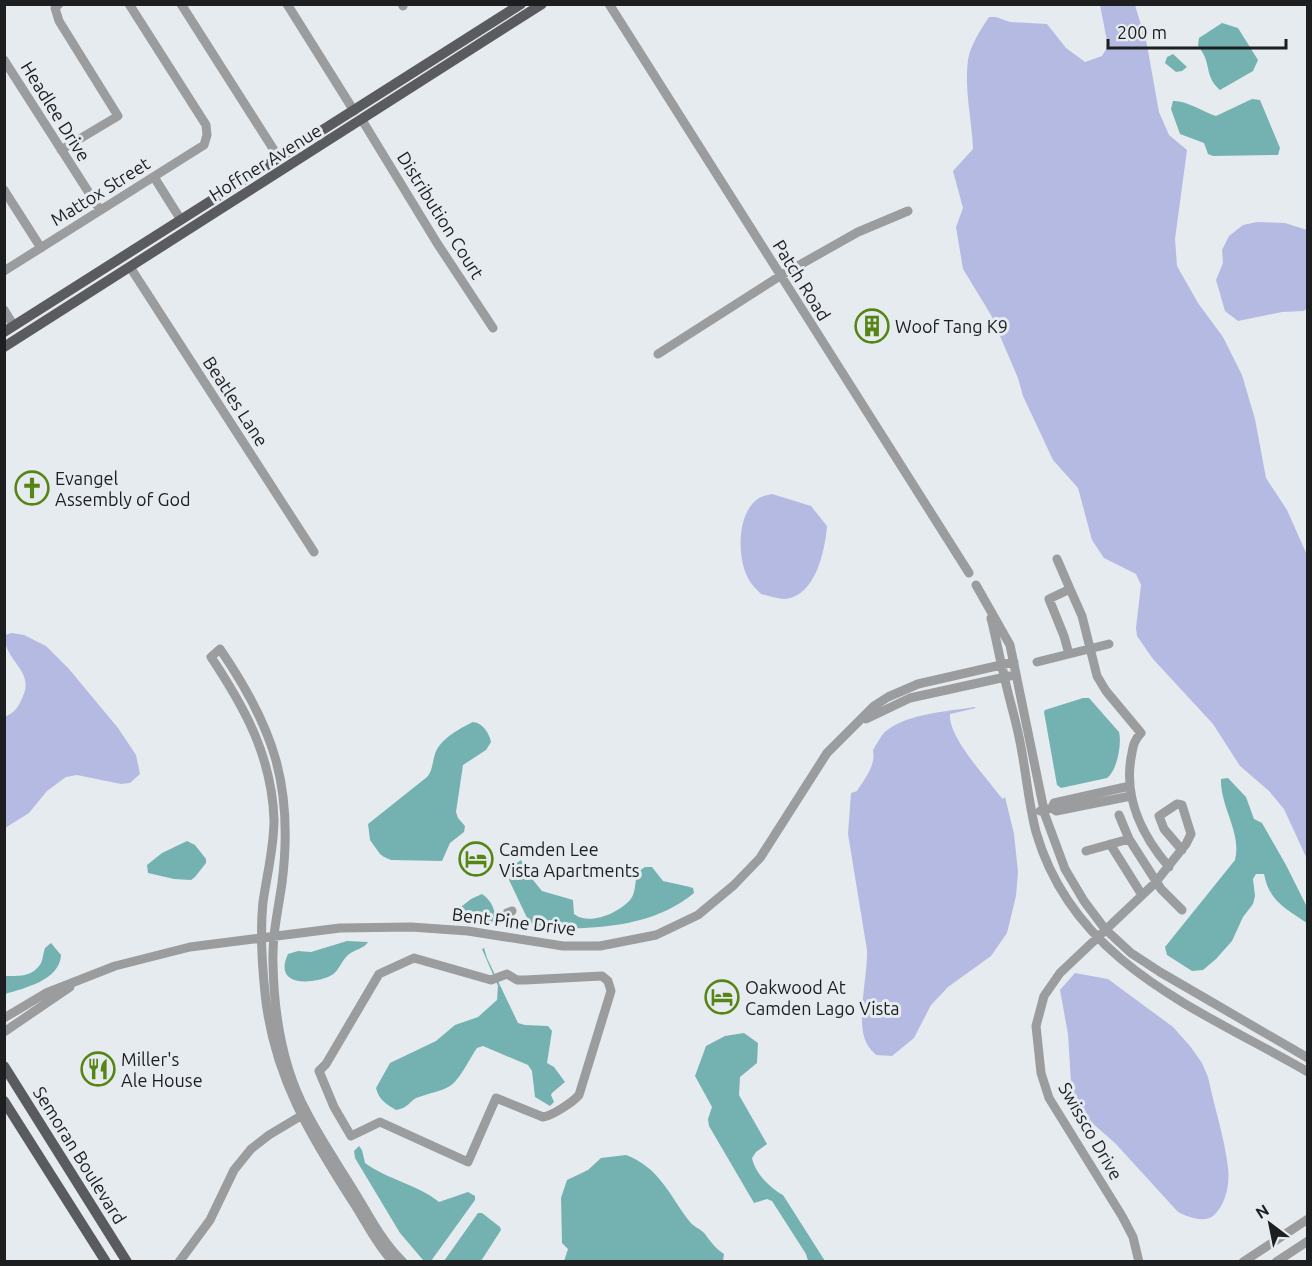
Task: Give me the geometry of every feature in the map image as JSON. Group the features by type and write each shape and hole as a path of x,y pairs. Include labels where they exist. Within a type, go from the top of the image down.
{"main road":[{"name":"Hoffner Avenue","path":"9,329 521,4"},
{"name":"Hoffner Avenue","path":"4,347 542,4"},
{"path":"362,120 368,107 386,91"},
{"path":"324,143 346,124 354,111"},
{"path":"200,222 204,213 248,183 251,176"},
{"path":"130,267 134,259 175,234 181,220"},
{"name":"Semoran Boulevard","path":"4,1066 127,1262"},
{"name":"Semoran Boulevard","path":"4,1101 106,1262"},
{"path":"93,1241 111,1262"}],"street":[{"path":"59,4 55,8 59,21 118,116 61,150"},
{"name":"Mattox Street","path":"4,271 204,145 207,135 206,125 129,4"},
{"path":"181,4 279,158"},
{"path":"287,4 354,111"},
{"name":"Patch Road","path":"609,4 969,573"},
{"name":"Headlee Drive","path":"4,60 100,210"},
{"name":"Distribution Court","path":"362,120 492,328"},
{"path":"154,177 181,220"},
{"path":"4,190 41,248"},
{"path":"658,354 780,276 858,232 908,211"},
{"name":"Beatles Lane","path":"130,267 314,552"},
{"path":"4,310 9,329"},
{"path":"1057,559 1082,616 1097,676 1106,691 1141,733 1134,740 1130,764 1131,791 1136,813 1145,834 1169,867"},
{"path":"976,585 1010,645 1048,809 1065,869 1084,901 1105,929 1131,953 1308,1058"},
{"path":"1069,654 1050,599 1070,589"},
{"path":"988,607 1019,738 1032,813 1048,865 1071,906 1096,937 1131,969 1176,998 1308,1072"},
{"path":"1037,662 1109,644"},
{"path":"267,937 282,884 285,812 277,763 259,712 244,684 220,649 211,657 238,698 253,729 270,787 274,820 272,853 263,903 267,937 273,967 279,1030 304,1114 323,1156 393,1262"},
{"name":"Bent Pine Drive","path":"4,1018 46,993 115,966 190,947 267,937 340,928 411,927 468,931 562,946 600,946 656,935 698,915 734,885 760,858 827,753 874,706 904,689 939,678 1014,662"},
{"name":"Bent Pine Drive","path":"851,728 884,709 910,698 1017,675"},
{"path":"265,765 277,763"},
{"path":"1032,813 1048,809 1056,812 1131,791"},
{"path":"1177,804 1182,805 1191,834 1182,850 1164,829 1159,816 1177,804"},
{"path":"1119,815 1129,839 1161,889 1182,910"},
{"path":"1086,851 1129,839"},
{"path":"1110,844 1142,895"},
{"name":"Swissco Drive","path":"1139,1262 1133,1237 1122,1216 1049,1098 1041,1073 1036,1026 1044,996 1060,973 1157,881 1182,850"},
{"path":"414,958 491,980 501,976 507,974 517,980 602,976 608,981 611,991 576,1099 543,1118 496,1098 468,1162 380,1122 351,1136 334,1107 319,1071 326,1064 380,974 414,958"},
{"name":"Bent Pine Drive","path":"4,1032 82,979"},
{"path":"177,1261 194,1244 210,1220 234,1170 251,1149 304,1114"},
{"path":"304,1114 393,1252 403,1262"},
{"path":"1243,1262 1308,1220"},
{"path":"1276,1262 1308,1241"}],"shaded area":[{"path":"1100,5 1135,5 1147,45 1159,112 1169,135 1187,150 1175,239 1177,266 1198,303 1223,337 1242,375 1255,419 1266,478 1287,510 1307,555 1307,859 1284,809 1269,791 1240,766 1213,724 1153,659 1137,636 1141,585 1136,574 1104,558 1092,540 1078,488 1053,460 1023,396 1018,378 991,315 963,269 956,227 963,208 953,171 973,149 967,71 969,55 976,38 989,17 1010,22 1047,24 1066,48 1085,62 1102,56 1108,46"},
{"path":"1222,23 1238,28 1258,60 1253,71 1220,90 1212,79 1203,52 1198,46 1199,38"},
{"path":"1173,54 1187,67 1182,71 1176,72 1165,63 1167,57"},
{"path":"1252,99 1260,100 1280,148 1278,155 1213,156 1208,154 1204,143 1180,134 1171,109 1173,101 1178,101 1216,116"},
{"path":"1257,222 1285,223 1307,230 1307,308 1304,311 1282,312 1238,321 1225,311 1216,280 1223,263 1222,250 1229,236 1243,225"},
{"path":"772,494 811,506 827,526 821,559 811,581 796,596 785,599 761,594 748,579 742,557 741,534 746,513 759,498"},
{"path":"12,633 24,635 46,646 69,669 118,728 136,755 140,774 130,783 121,784 77,775 66,777 47,791 29,813 5,828 5,717 18,706 26,687 22,672 6,644 5,635"},
{"path":"1089,698 1119,732 1118,757 1114,770 1107,778 1061,788 1057,785 1044,712"},
{"path":"976,708 950,714 951,723 969,756 1000,796 1003,799 1005,797 1014,834 1018,872 1016,896 1007,933 991,956 948,987 931,1005 914,1038 892,1056 876,1055 867,1044 862,1024 867,950 848,834 851,793 857,791 866,777 873,761 873,750 886,731 917,717"},
{"path":"473,722 485,729 491,742 486,750 463,765 456,812 465,826 464,832 450,843 442,861 391,860 384,857 370,840 368,824 427,777 441,744 456,731"},
{"path":"1228,778 1246,797 1254,819 1262,823 1286,865 1307,907 1307,923 1274,898 1264,874 1256,874 1253,879 1255,896 1253,904 1243,917 1232,941 1203,970 1192,971 1167,955 1165,947 1235,860 1236,840 1224,800 1221,779"},
{"path":"187,841 195,845 206,859 206,863 195,877 191,880 174,879 148,873 147,865 162,853"},
{"path":"521,860 542,891 573,900 574,914 588,919 604,916 625,905 633,896 638,874 645,867 652,867 663,881 693,888 694,893 669,909 642,920 599,927 556,929 542,927 529,922 509,880 514,865"},
{"path":"482,894 492,906 495,914 494,922 484,921 473,914 460,918 452,914 471,899"},
{"path":"347,941 368,942 348,955 336,972 330,976 304,981 289,977 285,972 288,954 298,951 311,952"},
{"path":"51,943 61,955 55,971 40,982 5,994 5,976 25,975 34,971 41,963 45,948"},
{"path":"484,948 518,1023 548,1026 552,1031 547,1063 554,1067 565,1082 552,1093 554,1102 550,1106 535,1097 532,1071 528,1065 483,1046 477,1048 461,1074 450,1086 416,1098 405,1107 396,1110 381,1099 376,1088 390,1063 436,1041 455,1025 478,1017 497,1000 498,986 482,949"},
{"path":"1075,973 1108,979 1173,1027 1202,1063 1208,1077 1227,1157 1228,1187 1221,1206 1213,1216 1200,1219 1178,1212 1115,1143 1083,1115 1072,1098 1068,1034 1060,990"},
{"path":"744,1033 758,1043 757,1063 740,1077 739,1095 767,1144 752,1158 754,1164 764,1180 783,1195 825,1261 808,1261 806,1254 772,1201 767,1199 754,1203 709,1126 708,1119 712,1107 695,1076 706,1046 725,1036"},
{"path":"359,1146 365,1163 439,1202 468,1192 475,1196 475,1200 431,1261 423,1260 400,1233 355,1158 354,1151"},
{"path":"626,1155 656,1175 690,1222 724,1254 723,1261 564,1261 568,1249 562,1243 561,1198 567,1180 588,1170 601,1158"},
{"path":"478,1213 482,1213 501,1230 481,1261 444,1261"}],"place":[{"name":"Woof Tang K9","path":"872,326"},
{"name":"Evangel Assembly of God","path":"32,488"},
{"name":"Camden Lee Vista Apartments","path":"476,859"},
{"name":"Oakwood At Camden Lago Vista","path":"722,997"},
{"name":"Miller's Ale House","path":"98,1069"}]}
